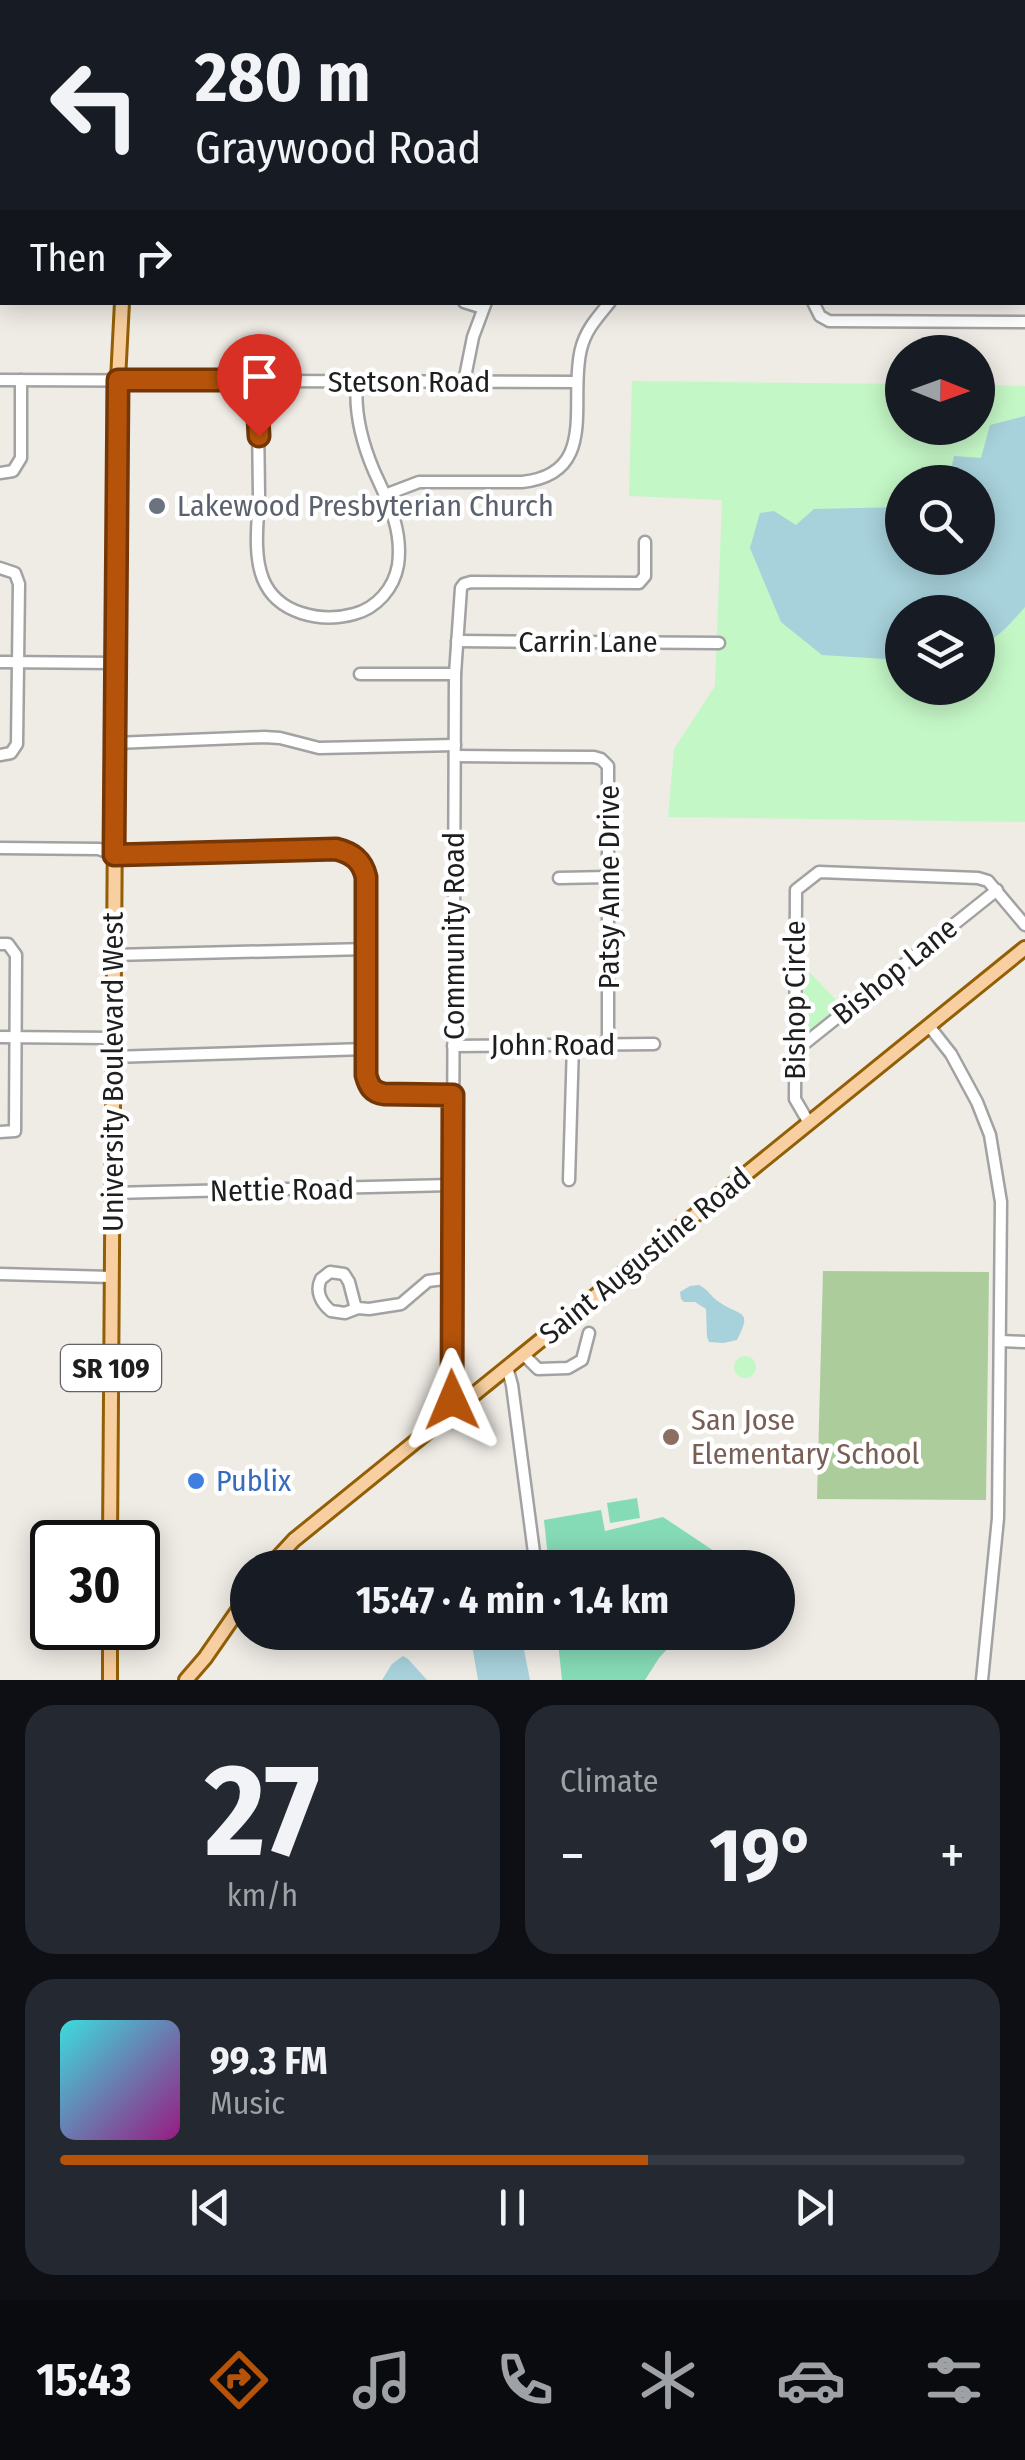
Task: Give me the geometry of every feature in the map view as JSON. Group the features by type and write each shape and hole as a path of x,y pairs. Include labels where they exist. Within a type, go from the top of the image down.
{"main road":[{"name":"University Boulevard West","path":"110,1520 118,380 122,305"},
{"name":"Saint Augustine Road","path":"283,1550 1025,948"},
{"path":"186,1680 230,1622"},
{"path":"110,1650 110,1680"}],"street":[{"path":"464,382 485,305"},
{"path":"386,494 419,482 522,482 538,480 558,470 574,446 584,337 607,305"},
{"path":"814,305 820,316 829,321 1025,322"},
{"name":"Stetson Road","path":"0,380 577,382"},
{"path":"0,474 13,471 21,458 20,380"},
{"path":"256,380 260,568 268,590 277,600 303,614 344,616 379,600 388,590 398,565 396,520 365,447 358,419 357,382"},
{"name":"Community Road","path":"452,1410 455,674 461,588 464,584 508,582 639,583 645,576 644,542"},
{"path":"0,568 15,573 20,584 17,744 6,754"},
{"name":"Carrin Lane","path":"457,641 719,643"},
{"path":"0,662 116,663"},
{"path":"360,674 455,674"},
{"name":"Patsy Anne Drive","path":"115,743 264,737 319,748 601,759 609,772 608,1044"},
{"path":"0,848 99,849 114,855 336,849 346,852 360,862 366,877 368,1084 377,1093 453,1095"},
{"name":"Bishop Circle","path":"809,1123 794,1099 796,890 819,872 978,878 988,880 997,890"},
{"path":"560,878 609,878"},
{"path":"997,890 1025,925"},
{"name":"Bishop Lane","path":"794,1052 997,890"},
{"path":"0,944 15,950 16,1037 15,1131 0,1132"},
{"path":"113,955 366,949"},
{"path":"929,1026 961,1070 977,1102 990,1135 1001,1202 998,1532 982,1680"},
{"path":"0,1037 113,1038"},
{"path":"569,1180 573,1044"},
{"name":"John Road","path":"453,1046 654,1044"},
{"path":"112,1057 366,1050"},
{"name":"Nettie Road","path":"112,1193 452,1185"},
{"path":"358,1308 344,1274 330,1272 321,1279 320,1298 332,1311 344,1312 400,1304 428,1281 452,1278"},
{"path":"0,1274 112,1277"},
{"path":"523,1354 538,1369 576,1366 582,1360 589,1333"},
{"path":"1001,1341 1025,1342"},
{"path":"506,1367 512,1385 534,1550"}],"green space":[{"path":"632,381 885,384 885,445 995,445 995,385 1025,386 1025,822 668,817 674,749 715,686 722,500 629,496"},
{"path":"810,973 841,1005 800,1041 800,974"},
{"path":"823,1271 989,1272 986,1500 817,1499"},
{"path":"745,1356 753,1359 753,1375 745,1378 737,1375 734,1367 737,1359"},
{"path":"637,1498 640,1518 610,1523 607,1503"},
{"path":"601,1510 605,1531 663,1517 712,1550 547,1550 544,1520"},
{"path":"559,1650 666,1650 645,1680 562,1680"}],"water":[{"path":"1025,416 1025,607 998,635 995,637 995,595 885,595 885,659 822,655 781,622 750,548 760,513 774,511 796,525 814,509 885,507 885,575 995,575 995,465 952,465 954,456 981,458 985,445 995,445 995,424"},
{"path":"699,1285 742,1315 744,1323 737,1340 709,1342 706,1309 681,1299 680,1292"},
{"path":"473,1650 524,1650 530,1680 478,1680"},
{"path":"403,1656 427,1680 382,1680 392,1664"}],"place":[{"name":"Lakewood Presbyterian Church","path":"157,506"},
{"name":"San Jose Elementary School","path":"671,1437"},
{"name":"Publix","path":"196,1481"}],"route":[{"path":"259,436 256,380 118,380 114,855 336,849 360,862 366,877 368,1084 384,1094 453,1095 452,1400"}]}
